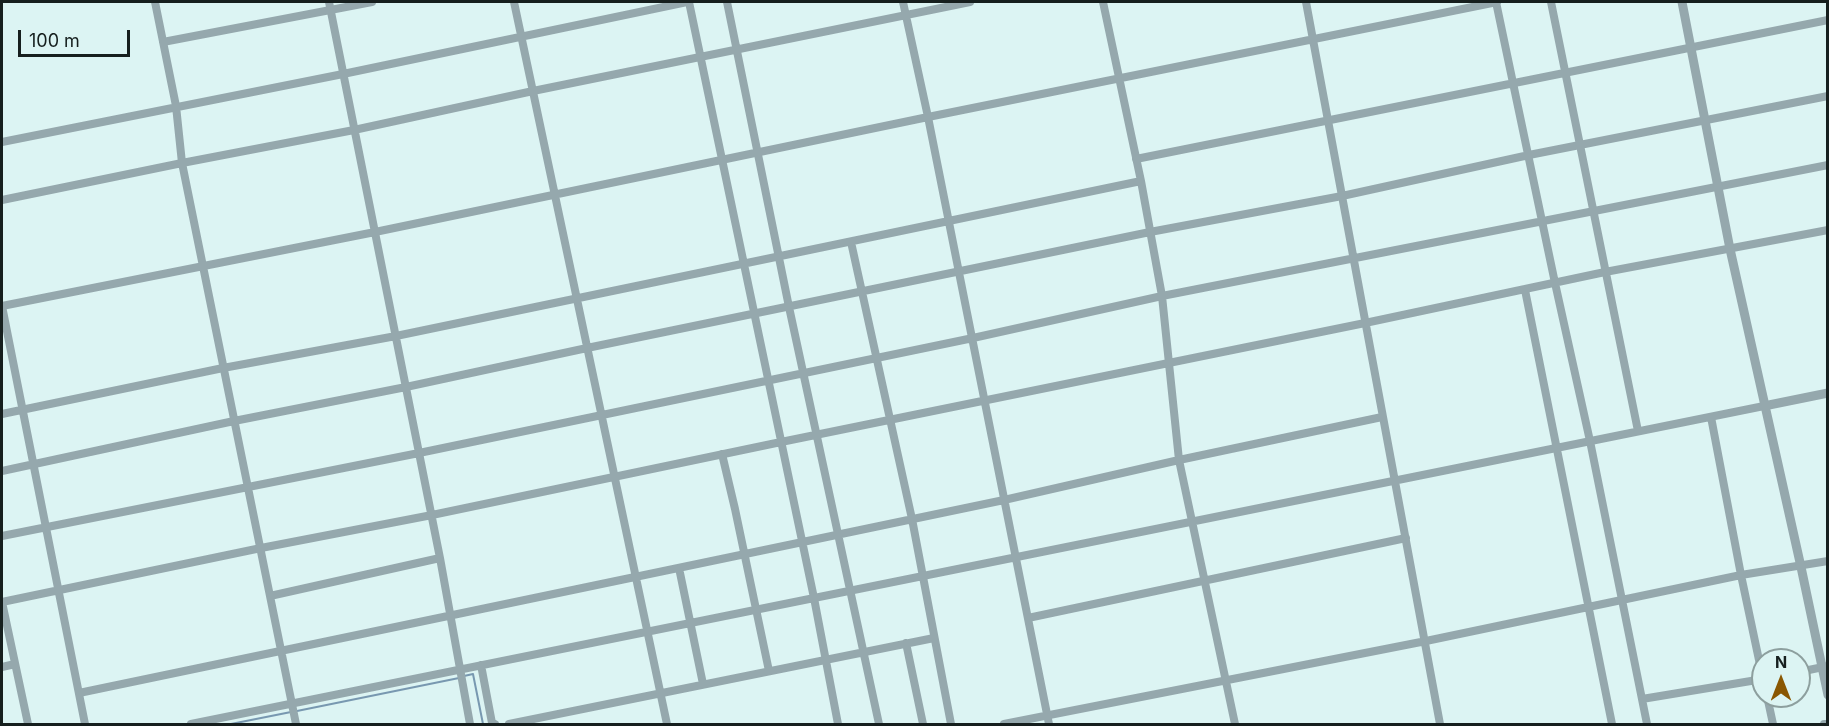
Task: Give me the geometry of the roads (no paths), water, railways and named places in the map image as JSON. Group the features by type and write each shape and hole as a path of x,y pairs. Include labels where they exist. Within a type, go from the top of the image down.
{"street":[{"path":"155,2 176,106 182,163 296,724"},
{"path":"164,42 329,6 372,2"},
{"path":"514,2 667,724"},
{"path":"2,142 688,2 782,442 838,724"},
{"path":"727,2 778,257 879,724"},
{"path":"903,2 973,338 1048,720"},
{"path":"2,200 354,130 970,2"},
{"path":"1103,2 1141,181 1162,296 1179,460 1235,724"},
{"path":"1306,2 1440,724"},
{"path":"85,724 2,306 203,267 1497,2 1647,724"},
{"path":"1551,2 1638,431"},
{"path":"1682,2 1730,249 1824,667 1827,695"},
{"path":"329,6 432,515 470,724"},
{"path":"1136,159 1827,20"},
{"path":"2,471 1150,232 1342,196 1528,155 1827,96"},
{"path":"2,536 419,453 973,338 1162,296 1827,165"},
{"path":"2,414 223,368 396,336 1141,181"},
{"path":"28,724 2,602 1605,272 1827,230"},
{"path":"851,242 912,519 951,724"},
{"path":"1525,290 1612,724"},
{"path":"191,724 1827,393"},
{"path":"79,693 1004,500 1382,417"},
{"path":"1711,417 1756,648"},
{"path":"722,454 769,671"},
{"path":"1028,618 1406,538"},
{"path":"270,596 440,558"},
{"path":"1004,724 1048,720 1226,680 1623,601 1741,575 1827,561"},
{"path":"679,568 703,684"},
{"path":"509,724 934,638"},
{"path":"906,643 923,724"},
{"path":"2,667 15,663"},
{"path":"481,665 492,723 495,724"},
{"path":"1642,699 1751,681"},
{"path":"1770,708 1773,724"}],"waterway":[{"path":"464,676 473,674 483,724"},
{"path":"297,711 459,678"},
{"path":"231,724 291,712"}]}
